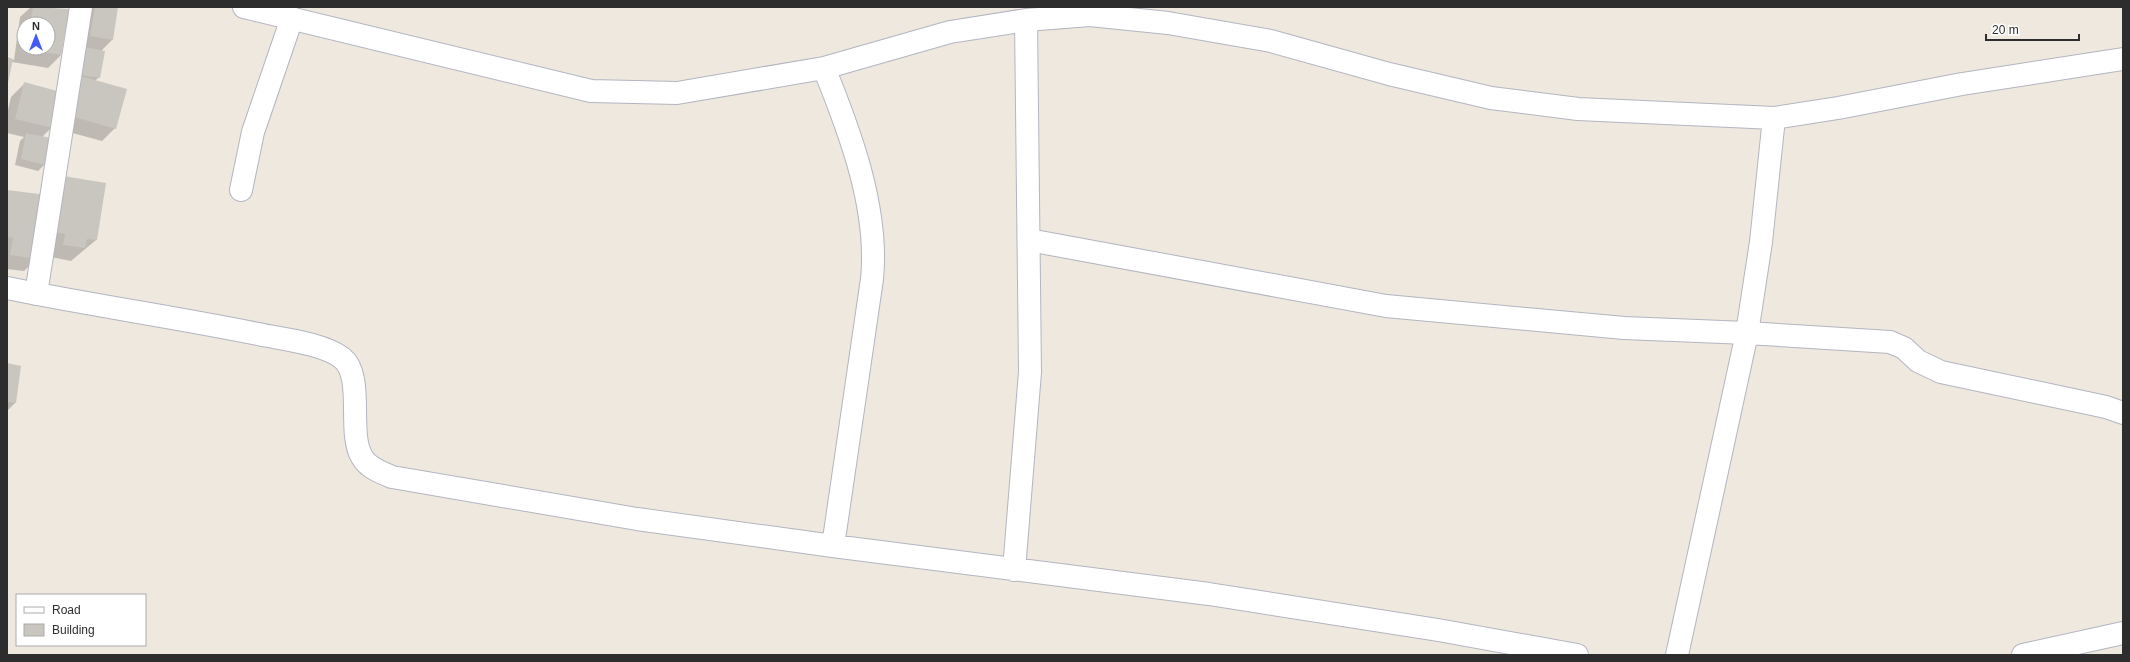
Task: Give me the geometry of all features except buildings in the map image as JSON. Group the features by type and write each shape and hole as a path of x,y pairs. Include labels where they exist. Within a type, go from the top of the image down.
{"street":[{"path":"36,294 81,7"},
{"path":"253,8 591,91 677,93 824,68 950,32 1026,20 1090,15 1168,23 1271,41 1389,74 1491,98 1578,109 1774,118 1838,108 1962,84 2123,59"},
{"path":"241,190 253,132 292,18"},
{"path":"1014,570 1029,386 1026,20"},
{"path":"824,68 847,125 864,190 874,244 872,279 833,546"},
{"path":"1677,655 1747,333 1761,242 1774,118"},
{"path":"1029,240 1386,306 1624,328 1747,333 1890,342 1904,348 1918,361 1941,372 2106,407 2123,413"},
{"path":"7,288 301,343 326,350 343,358 353,376 357,443 362,458 375,469 392,477 637,518 833,546 1216,595 1438,630 1577,655"},
{"path":"2023,655 2123,633"}]}
